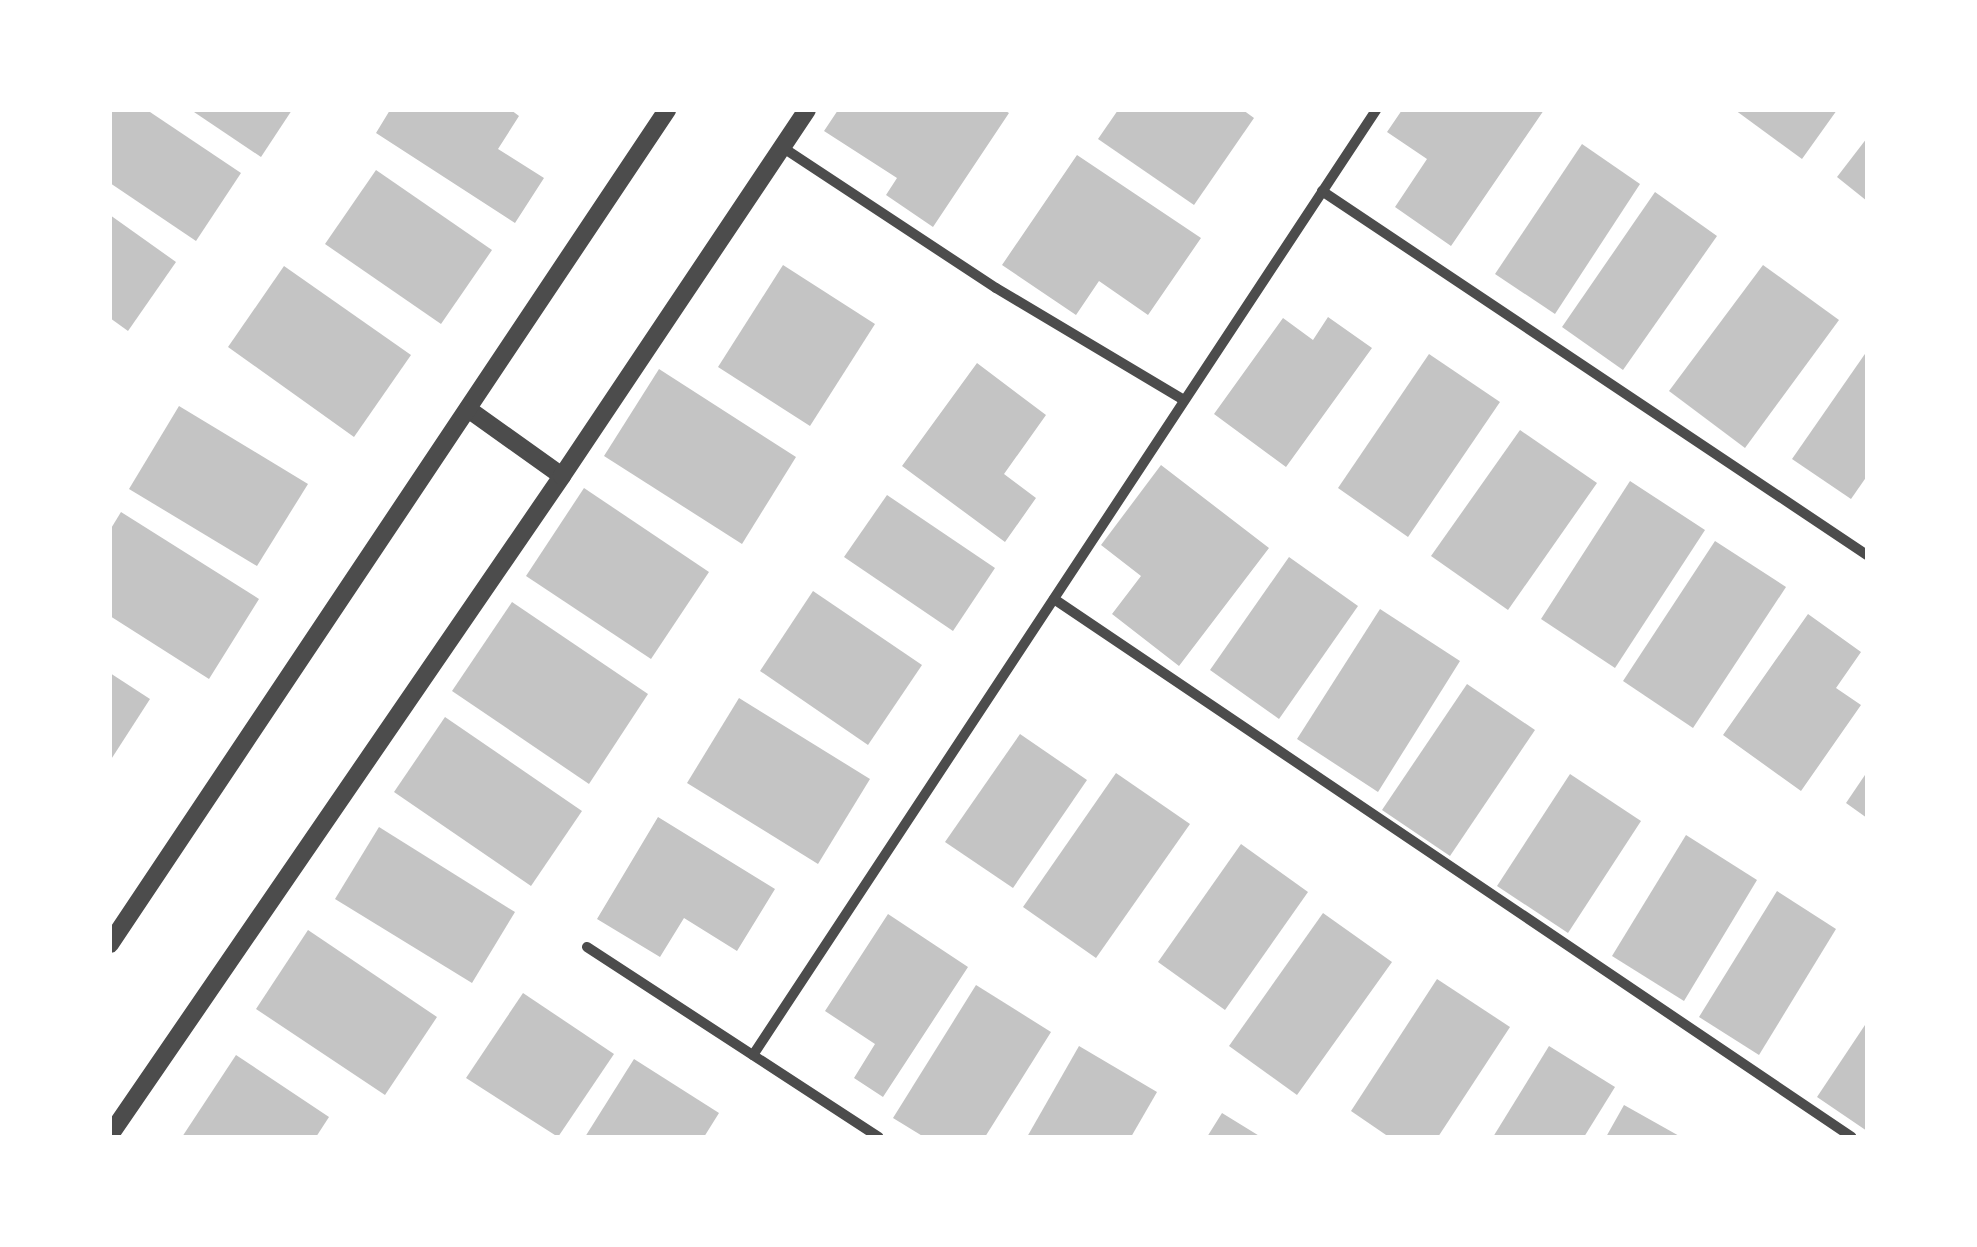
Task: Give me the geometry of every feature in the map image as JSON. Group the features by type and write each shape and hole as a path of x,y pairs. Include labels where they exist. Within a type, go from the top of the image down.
{"street":[{"path":"110,944 668,110"},
{"path":"110,1135 562,476 807,110"},
{"path":"753,1055 1376,110"},
{"path":"782,146 996,288 1184,400"},
{"path":"1322,191 1867,555"},
{"path":"468,409 562,476"},
{"path":"1054,598 1852,1137"},
{"path":"588,948 879,1137"}],"building":[{"path":"110,110 147,110 241,173 196,241 110,183"},
{"path":"191,110 292,110 261,157"},
{"path":"390,110 511,110 519,116 498,149 544,178 515,223 376,133"},
{"path":"838,110 1009,113 933,227 886,195 897,178 824,131"},
{"path":"1118,110 1243,110 1254,118 1194,205 1098,139"},
{"path":"1402,110 1544,110 1451,246 1395,207 1427,159 1387,132"},
{"path":"1735,110 1837,110 1802,159"},
{"path":"1867,138 1867,201 1837,177"},
{"path":"1582,144 1640,184 1555,314 1495,274"},
{"path":"1077,155 1201,238 1148,315 1099,281 1076,315 1002,265"},
{"path":"376,170 492,250 441,324 325,244"},
{"path":"1655,192 1717,236 1623,370 1562,327"},
{"path":"110,215 176,262 128,331 110,318"},
{"path":"783,265 875,324 810,426 718,367"},
{"path":"1763,265 1839,320 1745,448 1669,391"},
{"path":"284,266 411,355 354,437 228,347"},
{"path":"1328,317 1372,348 1286,467 1214,414 1283,318 1313,340"},
{"path":"1867,351 1867,476 1851,499 1792,459"},
{"path":"1429,354 1500,402 1408,537 1338,488"},
{"path":"977,363 1046,415 1004,474 1036,498 1005,542 902,466"},
{"path":"659,369 796,457 742,544 604,456"},
{"path":"179,406 308,484 257,566 129,489"},
{"path":"1520,430 1597,483 1508,610 1431,556"},
{"path":"1161,465 1269,548 1179,666 1112,614 1141,576 1101,545"},
{"path":"1630,481 1705,530 1615,668 1541,619"},
{"path":"584,488 709,572 651,659 526,576"},
{"path":"887,495 995,568 953,631 844,557"},
{"path":"121,512 259,599 209,679 110,616 110,530"},
{"path":"1715,541 1786,587 1693,728 1623,681"},
{"path":"1289,557 1358,606 1279,719 1210,670"},
{"path":"813,591 922,665 868,745 760,671"},
{"path":"512,602 648,694 589,784 452,691"},
{"path":"1380,609 1460,661 1378,792 1297,739"},
{"path":"1808,614 1861,652 1836,688 1861,705 1801,791 1723,735"},
{"path":"110,673 150,699 110,761"},
{"path":"1467,684 1535,730 1450,856 1382,810"},
{"path":"739,698 870,779 818,864 687,783"},
{"path":"445,717 582,811 531,886 394,792"},
{"path":"1020,734 1087,780 1013,888 945,842"},
{"path":"1867,772 1867,818 1846,803"},
{"path":"1116,773 1190,824 1096,958 1023,907"},
{"path":"1570,774 1641,821 1568,933 1497,886"},
{"path":"658,817 775,889 737,951 684,918 660,957 597,919"},
{"path":"379,827 515,912 472,983 335,899"},
{"path":"1686,835 1757,880 1684,1001 1612,956"},
{"path":"1241,844 1308,892 1225,1010 1158,962"},
{"path":"1777,891 1836,929 1759,1055 1699,1017"},
{"path":"1323,913 1392,962 1297,1095 1229,1046"},
{"path":"888,914 968,967 883,1097 854,1078 875,1044 825,1011"},
{"path":"308,930 437,1017 385,1095 256,1009"},
{"path":"1437,979 1510,1027 1438,1137 1389,1137 1351,1111"},
{"path":"976,985 1051,1032 985,1137 924,1137 893,1118"},
{"path":"523,993 614,1054 558,1137 466,1078"},
{"path":"1867,1022 1867,1131 1817,1097"},
{"path":"1079,1046 1157,1092 1131,1137 1027,1137"},
{"path":"1549,1046 1615,1087 1584,1137 1493,1137"},
{"path":"236,1055 329,1117 316,1137 182,1137"},
{"path":"634,1059 719,1113 704,1137 585,1137"},
{"path":"1624,1105 1681,1137 1606,1137"},
{"path":"1222,1113 1261,1137 1207,1137"}]}
